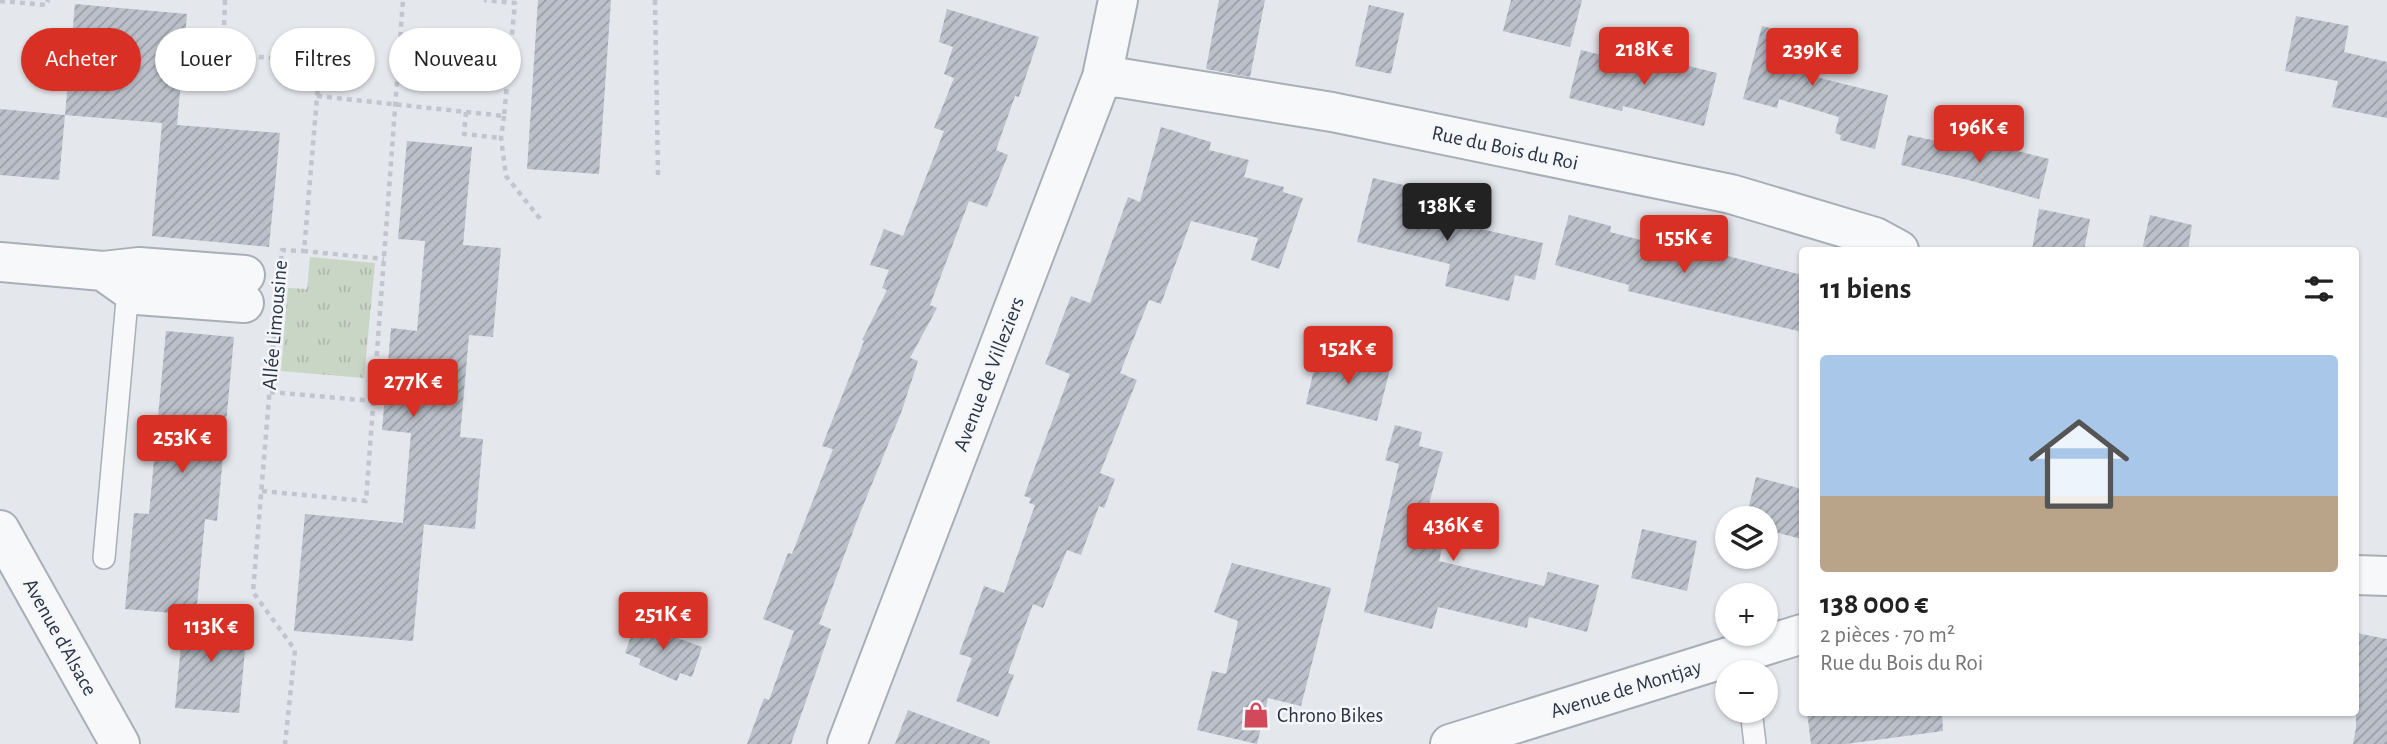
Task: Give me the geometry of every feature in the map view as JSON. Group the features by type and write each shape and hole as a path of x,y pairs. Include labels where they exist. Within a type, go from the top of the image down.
{"street":[{"name":"Avenue de Villeziers","path":"847,744 1102,77 1118,0"},
{"name":"Rue du Bois du Roi","path":"1102,77 1332,112 1731,194 1875,237 1893,247"},
{"path":"0,262 116,280 139,267 255,297"},
{"name":"Avenue d'Alsace","path":"0,530 120,744"},
{"path":"2359,575 2387,576"},
{"name":"Avenue de Montjay","path":"1750,660 1799,636"},
{"name":"Avenue de Montjay","path":"1450,744 1715,671"}],"lane":[{"path":"104,558 116,280"},
{"path":"1753,723 1755,744"}],"path":[{"path":"0,1 47,5 48,0"},
{"path":"225,0 223,54 320,62 304,251 384,259"},
{"path":"262,491 366,501 403,0"},
{"path":"484,0 515,3 501,138 506,176 541,220"},
{"path":"655,0 658,175"},
{"path":"317,96 503,116"},
{"path":"467,112 464,134 501,138"},
{"name":"Allée Limousine","path":"281,262 282,250 304,251"},
{"name":"Allée Limousine","path":"255,297 270,392 253,592 295,650 285,744"},
{"path":"270,392 373,401"}],"green space":[{"path":"310,257 375,263 364,378 281,371 288,288 307,289"}],"building":[{"path":"538,0 611,0 599,174 527,169"},
{"path":"1219,0 1265,0 1250,77 1206,69"},
{"path":"1511,0 1582,0 1570,47 1503,31"},
{"path":"75,4 187,14 186,28 155,28 155,91 180,91 177,125 280,133 269,247 152,236 162,123 65,115 67,91 141,91 141,28 73,28"},
{"path":"1369,5 1404,13 1391,74 1355,66"},
{"path":"947,9 1039,37 1019,97 1015,96 996,150 1008,155 987,207 969,201 930,305 937,308 910,358 918,361 901,413 819,624 831,629 791,744 747,744 764,698 769,700 794,631 763,619 833,449 822,446 864,341 862,340 887,290 882,288 889,270 870,265 884,229 903,236 944,131 934,128 954,78 944,74 953,47 939,42"},
{"path":"2296,16 2349,26 2344,52 2387,62 2387,118 2332,107 2338,81 2285,71"},
{"path":"1762,26 1813,38 1804,74 1888,95 1875,149 1840,140 1841,135 1835,133 1839,117 1779,99 1777,108 1743,99"},
{"path":"1581,50 1666,71 1669,61 1717,73 1704,126 1623,106 1622,111 1569,98"},
{"path":"0,109 65,115 59,180 0,175"},
{"path":"1161,127 1211,142 1209,150 1249,160 1244,177 1284,187 1283,192 1303,198 1279,269 1251,260 1258,238 1191,221 1161,304 1149,300 1120,373 1137,380 1100,473 1115,479 1104,508 1099,506 1081,555 1067,550 1043,608 1033,604 1008,673 1014,675 998,717 956,701 972,658 959,654 984,586 1004,593 1035,505 1029,503 1031,498 1024,496 1070,374 1045,364 1071,296 1090,303 1128,197 1140,202"},
{"path":"1908,135 1984,151 1986,143 2049,159 2039,199 1901,165"},
{"path":"407,141 472,147 463,245 501,248 493,337 469,335 460,437 483,439 475,529 424,524 413,641 294,631 305,514 403,523 411,433 382,430 391,328 417,331 425,241 398,239"},
{"path":"1373,178 1421,189 1415,214 1543,243 1535,280 1515,275 1509,301 1445,286 1450,264 1357,242"},
{"path":"2039,209 2090,219 2085,247 2033,247"},
{"path":"1569,215 1611,226 1610,232 1679,250 1711,258 1712,252 1799,274 1799,331 1628,291 1629,285 1555,265"},
{"path":"2150,215 2192,225 2188,247 2143,247"},
{"path":"166,331 234,337 217,521 205,519 196,615 125,609 134,513 149,514"},
{"path":"1318,352 1390,369 1377,421 1306,404"},
{"path":"1395,425 1422,432 1419,446 1443,452 1423,526 1446,531 1439,561 1544,586 1548,572 1599,585 1587,632 1529,617 1527,628 1438,607 1432,629 1364,612 1399,464 1385,460"},
{"path":"1756,477 1799,488 1799,538 1778,533 1778,506 1749,506"},
{"path":"1642,529 1697,541 1687,591 1631,578"},
{"path":"1232,563 1331,588 1301,706 1268,698 1257,744 1197,730 1212,671 1226,674 1238,621 1214,612"},
{"path":"184,614 248,620 239,713 175,708"},
{"path":"636,623 702,647 692,677 680,673 677,681 639,665 641,659 625,653"},
{"path":"2359,634 2387,639 2387,744 2353,744 2356,716 2359,716"},
{"path":"908,710 990,741 989,744 895,744"},
{"path":"1808,716 1942,716 1943,731 1846,744 1811,744"}],"place":[{"name":"Chrono Bikes","path":"1256,715"}]}
